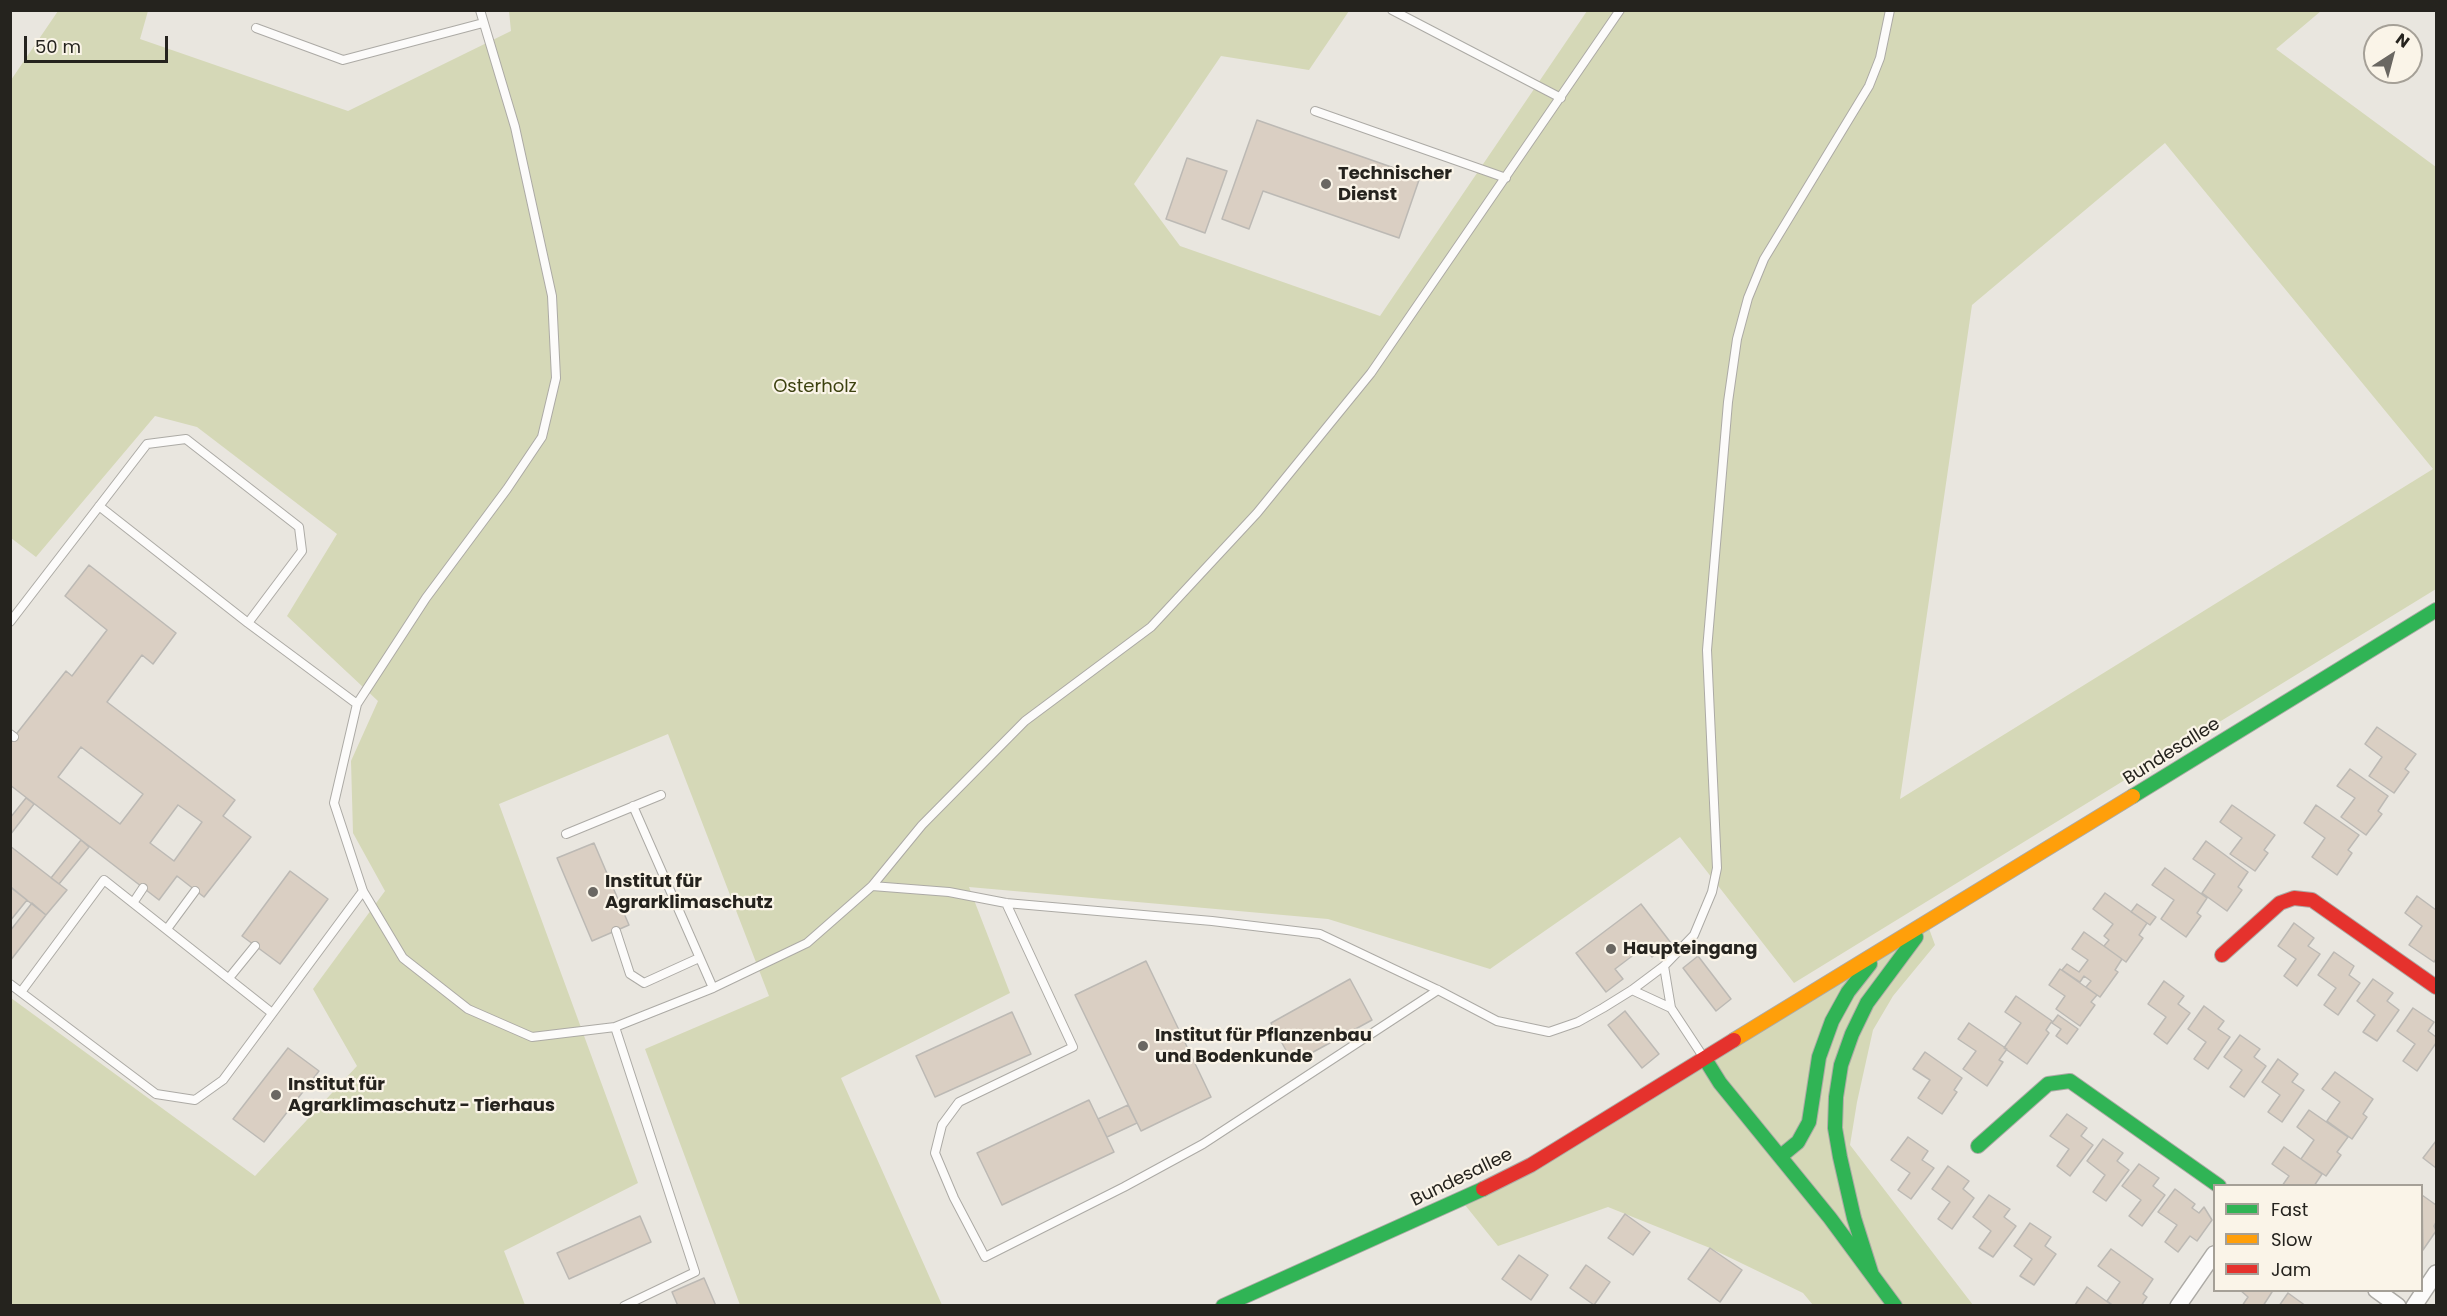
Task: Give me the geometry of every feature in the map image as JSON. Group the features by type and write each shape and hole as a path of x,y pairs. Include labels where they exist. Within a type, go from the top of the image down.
{"street":[{"name":"Bundesallee","path":"1223,1305 1461,1200 1531,1165 2436,610"},
{"path":"2222,955 2280,903 2294,898 2312,900 2436,987"},
{"name":"Bundesallee","path":"1872,1275 1854,1218 1840,1157 1835,1128 1836,1096 1841,1065 1852,1034 1867,1003 1927,923"},
{"name":"Bundesallee","path":"1780,1156 1798,1142 1809,1122 1819,1057 1832,1021 1848,992 1878,953"},
{"name":"Bundesallee","path":"1705,1059 1720,1083 1780,1156 1895,1305"},
{"path":"1978,1146 2048,1084 2070,1081 2218,1184"},
{"path":"2178,1305 2213,1255"},
{"path":"2423,1292 2436,1273"},
{"path":"2379,1292 2398,1305"},
{"path":"2414,1305 2423,1292"}],"lane":[{"path":"480,10 515,127 552,296 556,378 542,437 507,489 426,598 357,704 334,803 363,891 403,958 468,1009 532,1037 615,1027 713,988 807,943 872,886 922,825 1025,721 1151,627 1257,513 1371,373 1620,10"},
{"path":"1392,10 1561,98"},
{"path":"872,886 949,892 1006,903 1200,920 1320,934 1497,1021 1549,1032 1578,1022 1632,990 1664,966 1694,935 1712,892 1717,868 1707,650 1735,347 1748,298 1764,260 1869,86 1880,58 1890,10"},
{"path":"256,28 343,60 483,23"},
{"path":"1315,111 1506,178"},
{"path":"10,622 147,444 186,439 299,527 302,550 248,623"},
{"path":"99,506 248,623 357,704"},
{"path":"566,834 661,795"},
{"path":"633,806 713,988"},
{"path":"21,992 104,880 273,1013"},
{"path":"133,903 143,888"},
{"path":"166,929 195,891"},
{"path":"10,984 156,1094 195,1100 223,1080 363,891"},
{"path":"1006,903 1073,1047 959,1102 942,1125 934,1153 954,1198 985,1257 1124,1187 1203,1144 1438,990"},
{"path":"616,931 630,974 644,983 699,958"},
{"path":"229,978 255,946"},
{"path":"1664,966 1671,1008 1705,1059"},
{"path":"1632,990 1671,1008"},
{"path":"615,1027 695,1272 624,1305"}],"green space":[{"name":"Osterholz","path":"58,11 148,11 140,39 348,111 511,31 509,11 1349,11 1309,70 1221,56 1134,184 1180,246 1380,316 1587,11 2321,11 2276,49 2436,167 2436,589 1794,983 1680,837 1490,969 1328,919 969,887 1010,993 841,1078 942,1305 740,1305 645,1049 769,996 668,734 499,804 638,1183 504,1251 525,1305 11,1305 11,998 255,1176 357,1066 313,989 385,891 353,833 351,761 378,701 287,616 337,534 197,427 155,416 36,557 11,538 11,80","holes":["2165,143 2433,469 1900,799 1972,305"]},
{"path":"1927,923 1935,945 1893,996 1873,1030 1850,1145 1973,1305 1813,1305 1803,1293 1710,1248 1608,1207 1498,1246 1461,1200"}],"building":[{"name":"Technischer Dienst","path":"1257,120 1420,177 1399,238 1263,191 1249,229 1222,219"},
{"path":"1187,158 1227,171 1205,233 1166,219"},
{"path":"89,565 176,633 153,664 142,655 107,702 235,800 223,816 251,837 204,897 177,876 159,900 10,785 10,742 66,671 72,676 107,630 65,596","holes":["81,747 143,794 120,824 58,777","178,805 202,822 174,861 150,843"]},
{"path":"2377,727 2416,754 2405,769 2409,772 2394,793 2369,776 2382,757 2365,744"},
{"path":"2350,769 2388,796 2378,811 2382,814 2366,835 2341,817 2355,798 2337,786"},
{"path":"26,798 34,804 10,835 10,818"},
{"path":"2232,805 2275,835 2264,850 2268,853 2255,871 2230,854 2242,838 2220,822"},
{"path":"2316,805 2359,835 2348,850 2352,853 2337,875 2312,857 2325,838 2304,823"},
{"path":"81,840 89,847 59,884 51,878"},
{"path":"2206,841 2248,872 2238,887 2242,890 2227,911 2202,893 2215,874 2193,859"},
{"name":"Institut für Agrarklimaschutz","path":"594,843 629,925 592,941 557,858"},
{"path":"10,846 67,890 46,915 10,887"},
{"path":"2165,868 2207,898 2197,913 2201,916 2186,937 2161,919 2174,900 2152,885"},
{"path":"290,871 328,899 280,964 242,936"},
{"path":"10,887 27,900 10,921"},
{"path":"2105,893 2147,923 2139,935 2143,938 2126,962 2104,946 2109,940 2104,936 2113,924 2093,909"},
{"path":"2417,896 2436,910 2436,959 2434,962 2409,945 2422,926 2405,913"},
{"path":"32,903 46,915 10,961 10,931"},
{"name":"Haupteingang","path":"1641,904 1671,943 1652,957 1644,947 1615,969 1623,979 1606,992 1576,953"},
{"path":"2137,904 2156,917 2150,925 2131,912"},
{"path":"2294,923 2314,938 2308,946 2320,954 2297,986 2284,976 2296,959 2278,946"},
{"path":"2084,932 2122,959 2115,970 2118,972 2100,997 2086,987 2091,981 2084,976 2080,982 2062,970 2067,964 2079,972 2088,960 2072,949"},
{"path":"2334,952 2354,966 2349,975 2360,983 2338,1015 2324,1005 2336,988 2318,975"},
{"path":"1698,956 1731,999 1716,1011 1683,968"},
{"name":"Institut für Pflanzenbau und Bodenkunde","path":"1146,961 1211,1097 1141,1131 1075,995"},
{"path":"2060,969 2097,995 2091,1002 2095,1005 2080,1026 2056,1009 2065,996 2049,985"},
{"path":"1350,979 1372,1020 1293,1063 1271,1023"},
{"path":"2373,979 2393,993 2387,1001 2399,1010 2377,1041 2363,1032 2375,1015 2357,1001"},
{"path":"2164,981 2184,996 2178,1004 2190,1013 2167,1044 2154,1034 2166,1017 2148,1004"},
{"path":"2016,996 2052,1021 2046,1030 2049,1033 2027,1064 2004,1048 2021,1023 2005,1012"},
{"path":"2204,1006 2224,1021 2218,1029 2230,1037 2208,1069 2194,1059 2206,1042 2188,1029"},
{"path":"2413,1008 2434,1022 2428,1031 2436,1037 2436,1043 2417,1071 2403,1061 2415,1044 2397,1031"},
{"path":"1625,1011 1659,1054 1642,1068 1608,1025"},
{"path":"1012,1012 1031,1054 935,1097 916,1056"},
{"path":"2058,1015 2078,1029 2067,1044 2056,1036 2061,1029 2052,1023"},
{"path":"1969,1023 2007,1049 1999,1060 2003,1062 1987,1086 1963,1069 1976,1051 1958,1039"},
{"path":"2240,1035 2260,1049 2254,1057 2266,1066 2244,1097 2230,1087 2242,1070 2224,1057"},
{"name":"Institut für Agrarklimaschutz - Tierhaus","path":"288,1048 319,1071 264,1142 233,1119"},
{"path":"1925,1052 1962,1078 1954,1090 1957,1092 1942,1114 1918,1098 1930,1080 1913,1069"},
{"path":"2278,1059 2298,1074 2292,1082 2304,1090 2282,1122 2268,1112 2280,1095 2262,1082"},
{"path":"2335,1072 2373,1099 2363,1114 2367,1117 2352,1139 2327,1121 2340,1102 2322,1089"},
{"path":"1089,1100 1114,1152 1002,1205 977,1153"},
{"path":"1128,1105 1137,1123 1107,1137 1098,1119"},
{"path":"2309,1110 2348,1137 2337,1152 2341,1155 2326,1176 2301,1159 2314,1140 2297,1127"},
{"path":"2067,1114 2087,1128 2081,1136 2093,1145 2070,1176 2057,1166 2069,1149 2050,1136"},
{"path":"1908,1137 1928,1151 1922,1160 1934,1168 1911,1199 1898,1190 1910,1173 1891,1160"},
{"path":"2103,1139 2123,1153 2117,1161 2129,1170 2106,1201 2093,1192 2105,1175 2087,1161"},
{"path":"2436,1141 2436,1168 2423,1158"},
{"path":"2284,1147 2322,1174 2315,1184 2283,1184 2289,1176 2272,1164"},
{"path":"2139,1164 2159,1178 2153,1186 2165,1195 2142,1226 2129,1216 2141,1200 2122,1186"},
{"path":"1948,1166 1969,1181 1963,1189 1974,1198 1952,1229 1938,1219 1950,1202 1932,1189"},
{"path":"2175,1189 2195,1204 2192,1208 2199,1213 2204,1207 2212,1220 2197,1241 2190,1236 2178,1252 2165,1242 2177,1225 2158,1212"},
{"path":"1989,1195 2010,1209 2004,1217 2016,1226 1993,1257 1979,1248 1991,1231 1973,1217"},
{"path":"2423,1196 2436,1205 2434,1226 2436,1231 2423,1250"},
{"path":"1625,1214 1650,1232 1633,1255 1608,1238"},
{"path":"640,1216 651,1242 569,1279 557,1253"},
{"path":"2030,1223 2051,1237 2045,1246 2056,1254 2034,1285 2020,1276 2032,1259 2014,1246"},
{"path":"1710,1248 1742,1270 1720,1302 1688,1279"},
{"path":"2111,1249 2153,1279 2143,1294 2147,1297 2141,1306 2114,1306 2107,1301 2120,1282 2098,1266"},
{"path":"1519,1255 1548,1275 1531,1300 1502,1279"},
{"path":"1586,1265 1610,1282 1594,1305 1570,1288"},
{"path":"704,1278 716,1306 678,1306 672,1292"},
{"path":"2087,1287 2113,1306 2075,1305"},
{"path":"2242,1292 2272,1292 2263,1306 2242,1306 2248,1297"},
{"path":"2288,1293 2306,1306 2279,1306"}],"traffic: fast":[{"path":"2133,796 2436,610"},
{"path":"1872,1275 1854,1218 1840,1157 1835,1128 1836,1097 1841,1065 1852,1034 1867,1003 1916,937"},
{"path":"1781,1156 1798,1142 1809,1122 1819,1057 1832,1021 1848,992 1870,964"},
{"path":"1705,1059 1720,1083 1830,1218 1895,1306"},
{"path":"1978,1146 2048,1084 2070,1081 2216,1184"},
{"path":"1223,1306 1483,1189"}],"traffic: slow":[{"path":"1734,1040 2133,796"}],"traffic: jam":[{"path":"2222,955 2280,903 2294,898 2312,900 2436,987"},
{"path":"1483,1189 1531,1165 1734,1040"}],"place":[{"name":"Technischer Dienst","path":"1326,184"},
{"name":"Institut für Agrarklimaschutz","path":"593,892"},
{"name":"Haupteingang","path":"1611,949"},
{"name":"Institut für Pflanzenbau und Bodenkunde","path":"1143,1046"},
{"name":"Institut für Agrarklimaschutz - Tierhaus","path":"276,1095"}]}
